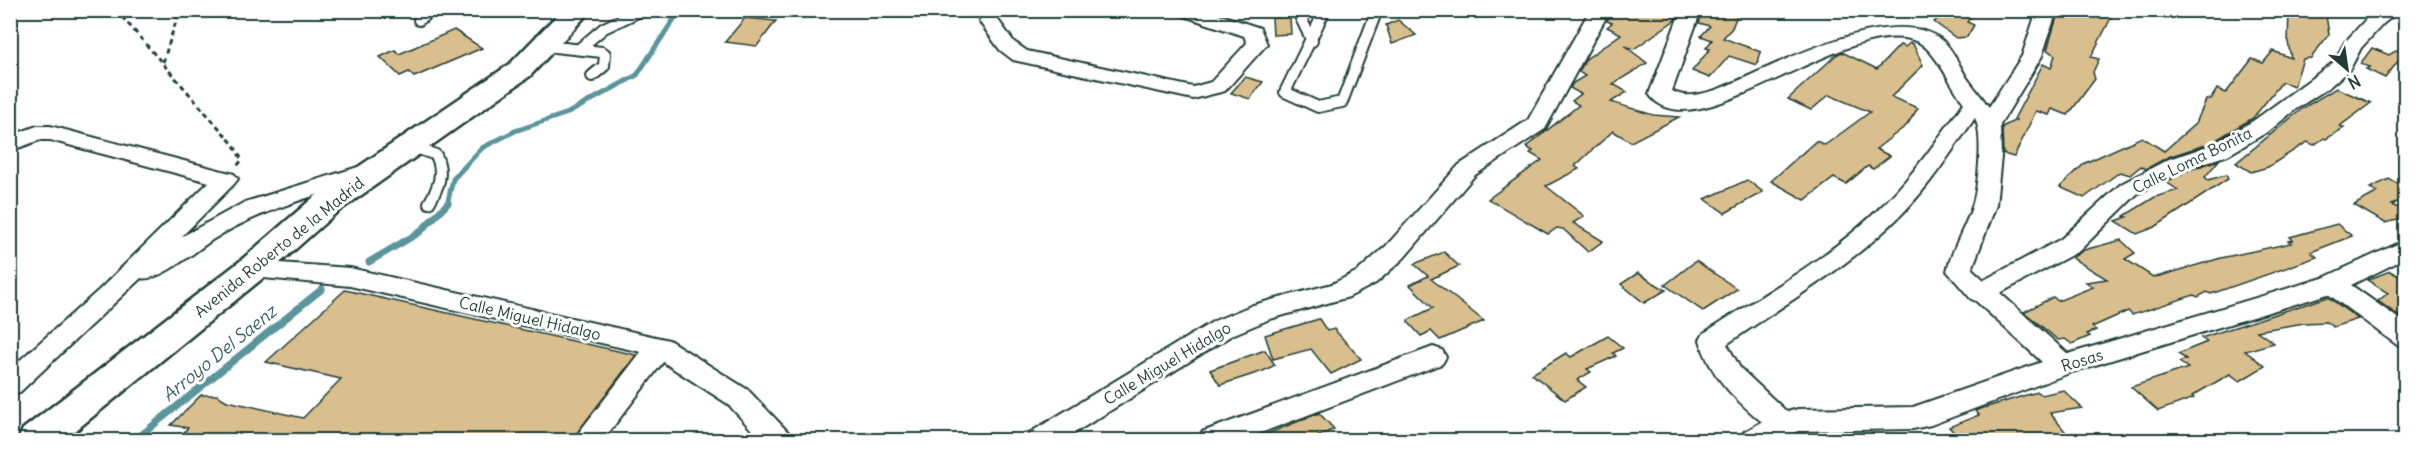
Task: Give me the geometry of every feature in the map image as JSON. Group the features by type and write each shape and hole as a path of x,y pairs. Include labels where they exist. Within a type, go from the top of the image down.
{"main road":[{"name":"Avenida Roberto de la Madrid","path":"37,441 251,270 326,205 513,75 545,46 578,10"}],"street":[{"path":"989,21 1006,46 1020,56 1193,93 1218,87 1257,44 1253,32 1185,10"},
{"name":"Calle Miguel Hidalgo","path":"1041,441 1223,328 1262,312 1340,291 1367,277 1395,252 1467,170 1537,124 1600,10"},
{"path":"1691,10 1660,94 1666,100 1677,103 1720,95 1777,74 1845,40 1903,32 1934,44 1989,124"},
{"path":"2047,10 2032,56 1989,124 1983,210 1962,252 1959,271 1980,293 2063,365"},
{"name":"Calle Loma Bonita","path":"1980,293 2070,245 2129,189 2177,164 2220,150 2261,126 2288,104 2321,84 2343,65 2352,46 2376,20 2391,10"},
{"path":"1782,424 1741,385 1715,355 1713,340 1839,255 1891,210 1920,179 1974,104"},
{"path":"10,144 37,133 50,133 226,179"},
{"path":"108,296 206,233 253,208 374,170"},
{"path":"10,386 108,296 226,179"},
{"name":"Rosas","path":"1754,441 1782,424 1798,420 1913,418 1931,414 2063,365 2332,284 2406,248"},
{"name":"Calle Miguel Hidalgo","path":"251,270 350,277 660,347 738,398 778,441"},
{"path":"2332,284 2406,338"},
{"path":"587,441 660,347"},
{"path":"1212,441 1433,357"}],"lane":[{"path":"419,20 431,10"},
{"path":"579,49 604,28 642,10"},
{"path":"1297,10 1312,41"},
{"path":"1325,10 1312,41 1285,92 1318,107 1342,102 1377,10"},
{"path":"545,46 605,54 604,66 592,76"},
{"path":"410,146 436,155 442,165 441,185 429,203"}],"path":[{"path":"116,10 233,144 242,160 226,179"},
{"path":"162,63 177,18 173,10"}],"building":[{"path":"1612,10 1678,10 1675,20 1634,49 1625,46 1647,63 1613,84 1627,92 1611,102 1653,115 1679,117 1631,142 1613,131 1575,166 1579,169 1546,186 1584,216 1573,223 1603,241 1588,252 1563,229 1557,228 1548,234 1488,199 1542,160 1530,153 1533,151 1526,147 1579,105 1572,101 1581,94 1570,88 1573,83 1585,76 1579,72 1586,59 1621,34 1607,27 1612,23 1607,21"},
{"path":"1703,10 1739,10 1732,28 1723,38 1761,52 1757,65 1729,56 1710,78 1692,71 1710,49 1706,48 1712,40 1701,36 1710,26 1699,23"},
{"path":"1953,10 1976,10 1967,22 1974,25 1967,37 1956,38 1934,22"},
{"path":"2059,10 2115,10 2091,57 2099,59 2093,72 2095,79 2068,115 2052,109 2049,115 2036,111 2014,157 2003,154 2002,127 2016,120 2014,119 2043,64 2051,68 2055,55 2047,50"},
{"path":"2289,10 2325,10 2329,34 2311,58 2303,59 2294,86 2282,82 2253,118 2211,143 2168,157 2146,169 2141,166 2130,175 2120,172 2084,198 2060,187 2085,163 2142,137 2164,151 2196,123 2206,100 2211,99 2217,89 2226,93 2252,59 2263,63 2273,51 2291,58 2288,42"},
{"path":"1290,17 1291,34 1273,35 1272,18"},
{"path":"745,18 776,21 757,46 725,42"},
{"path":"1398,20 1416,35 1392,44 1386,25"},
{"path":"454,30 482,48 414,77 409,72 400,76 380,57 395,50 399,54"},
{"path":"1910,43 1913,44 1923,65 1891,97 1918,108 1907,125 1876,149 1890,156 1873,169 1868,166 1846,184 1834,178 1805,200 1771,181 1816,141 1825,145 1870,112 1829,95 1811,110 1788,99 1842,52 1877,69 1900,45 1905,47"},
{"path":"2406,45 2406,51 2385,78 2366,69 2370,67 2360,64 2372,48 2389,55"},
{"path":"1245,77 1263,82 1250,99 1231,93"},
{"path":"2336,88 2371,103 2340,126 2344,128 2314,145 2307,142 2268,167 2251,172 2236,163 2303,108"},
{"path":"2219,160 2205,177 2208,180 2226,175 2228,179 2155,227 2137,234 2116,221 2127,217 2124,216 2155,197 2178,190 2166,182 2186,171"},
{"path":"2389,179 2406,188 2406,195 2401,196 2404,198 2392,205 2406,212 2406,218 2385,223 2354,205 2378,192 2370,188"},
{"path":"1747,180 1763,192 1725,213 1705,199"},
{"path":"2337,224 2352,236 2311,252 2317,257 2211,294 2207,292 2198,297 2194,295 2132,315 2128,311 2092,327 2096,330 2087,334 2090,336 2072,344 2065,339 2058,340 2024,312 2053,297 2058,301 2093,287 2086,282 2107,279 2072,258 2084,250 2121,240 2135,253 2125,259 2153,277 2221,258 2291,243 2288,241 2293,240 2290,237"},
{"path":"1444,252 1459,266 1431,279 1484,321 1440,340 1431,331 1421,336 1408,320 1433,308 1410,285 1428,276 1414,264"},
{"path":"1696,261 1737,289 1703,311 1665,285"},
{"path":"2406,269 2406,321 2378,301 2388,293 2367,280 2390,271 2397,275"},
{"path":"1638,273 1666,290 1644,303 1621,284"},
{"path":"345,290 636,355 571,441 175,441 188,428 171,425 201,395 217,395 227,401 303,418 341,379 266,362"},
{"path":"2328,297 2358,319 2333,327 2326,322 2304,323 2257,331 2274,343 2245,351 2265,366 2240,381 2230,374 2192,396 2194,398 2158,411 2131,387 2188,368 2179,362 2186,359 2178,354 2207,342 2201,338"},
{"path":"1319,319 1327,331 1334,329 1361,359 1331,374 1311,349 1273,359 1265,335"},
{"path":"1608,336 1623,348 1613,353 1616,356 1587,369 1591,372 1577,380 1586,387 1565,400 1532,374 1566,353 1571,357"},
{"path":"1265,350 1275,365 1263,371 1220,385 1210,370"},
{"path":"2063,390 2082,408 2050,413 2070,437 2057,441 1962,441 1949,427 1979,415 1975,411 1977,410 2038,392 2042,395"},
{"path":"1319,413 1334,429 1309,441 1250,441"}],"waterway":[{"name":"Arroyo Del Saenz","path":"447,204 453,179 482,148 515,131 568,113 637,75 680,10"},
{"name":"Arroyo Del Saenz","path":"369,262 420,232 447,204"},
{"name":"Arroyo Del Saenz","path":"135,440 322,289"}]}
